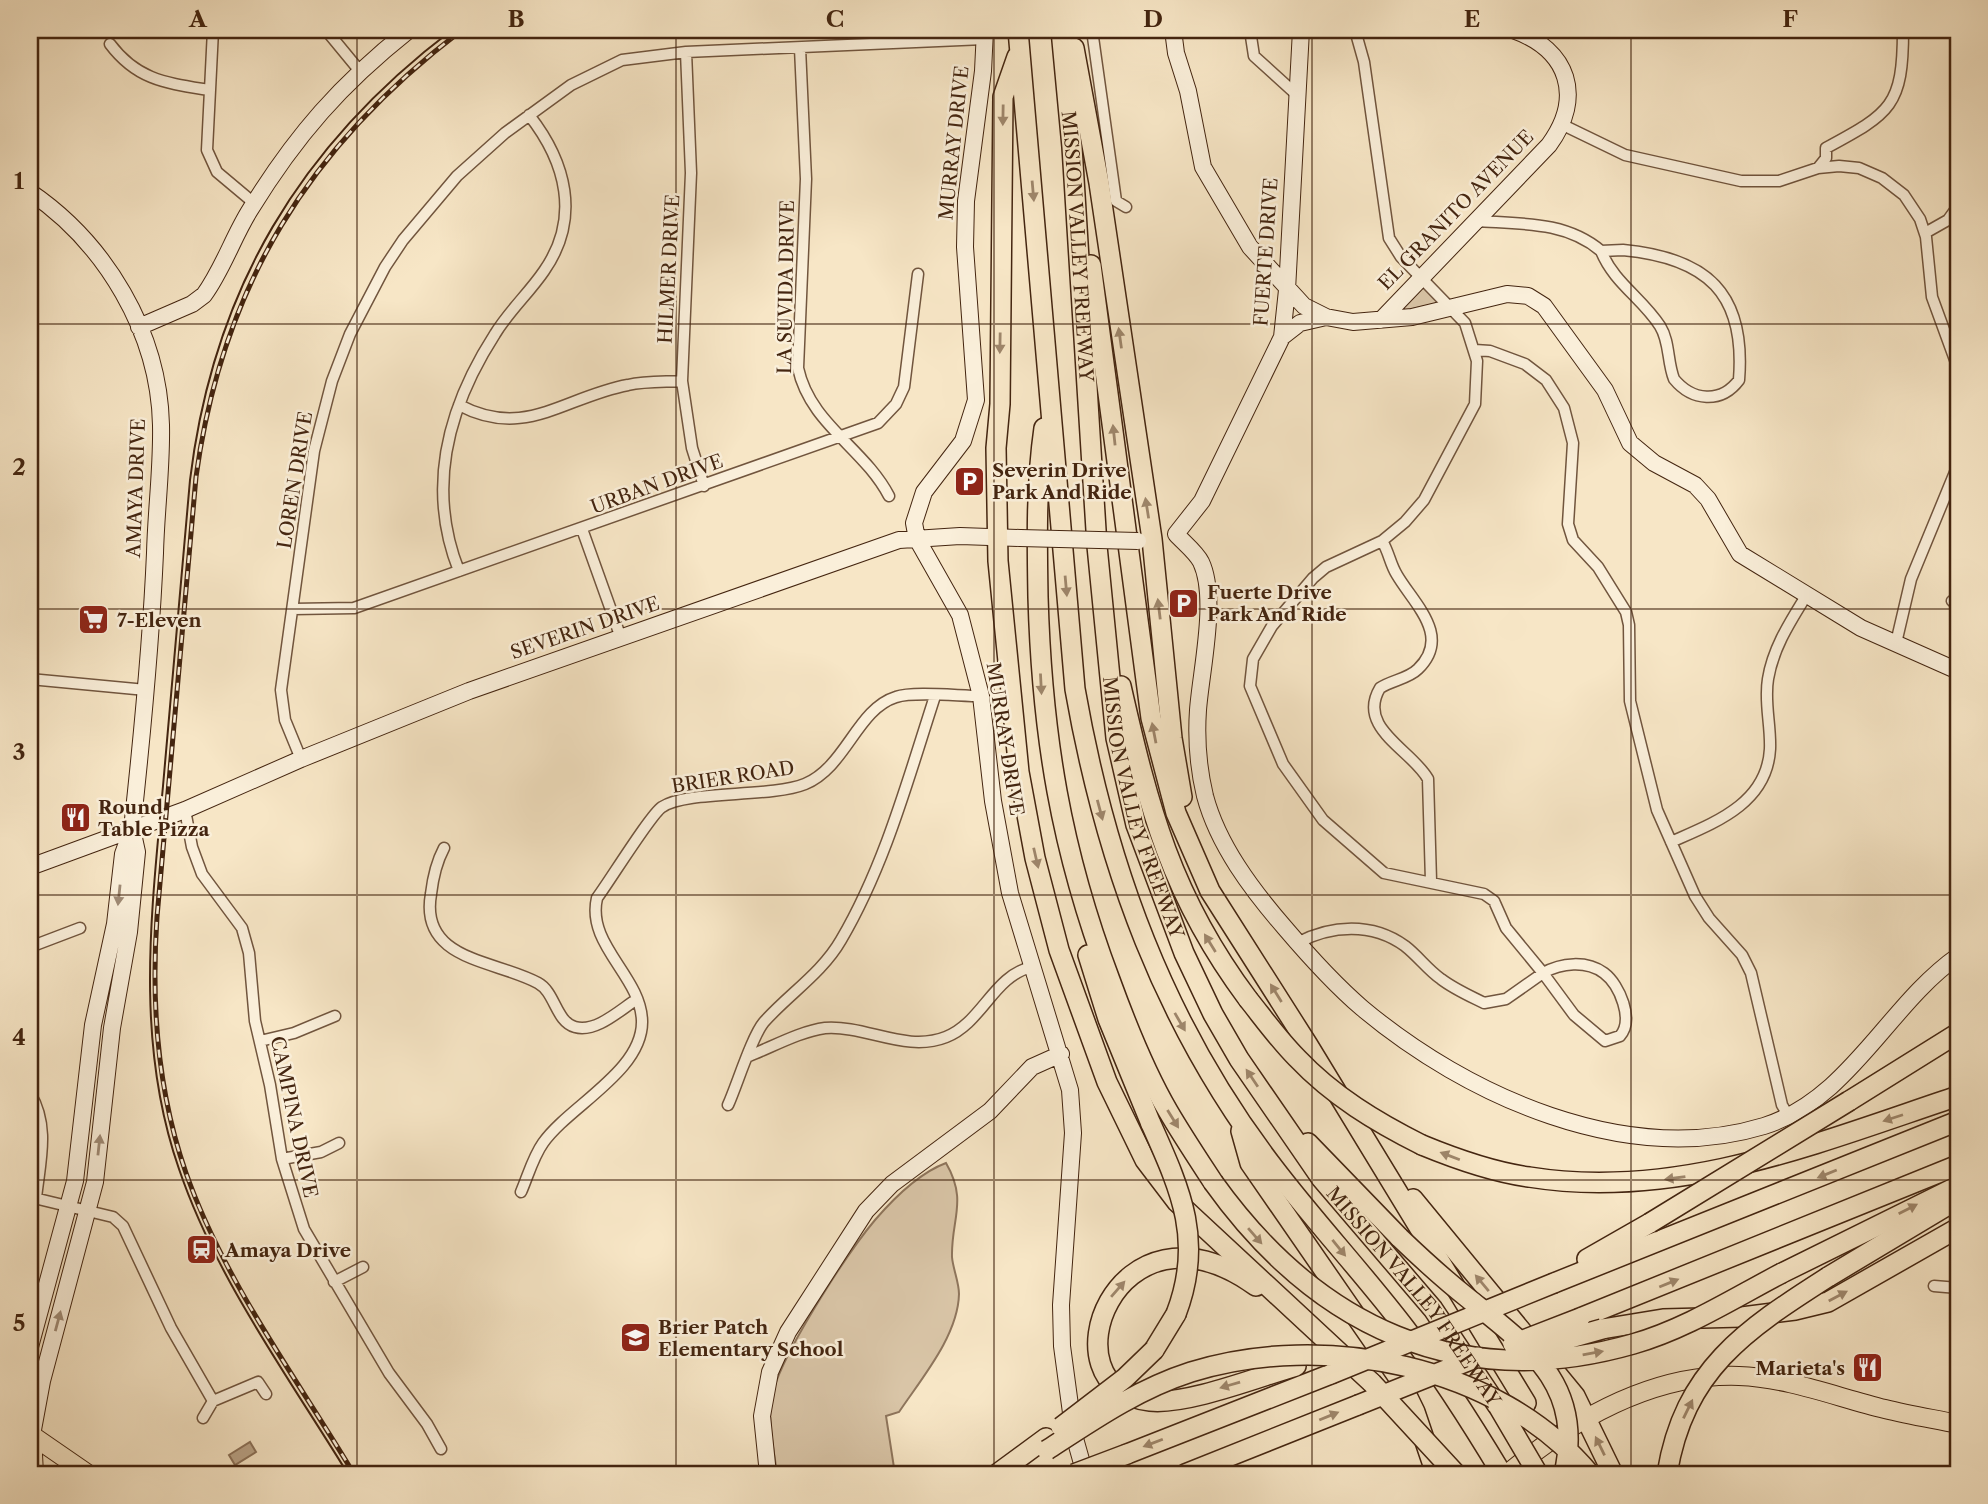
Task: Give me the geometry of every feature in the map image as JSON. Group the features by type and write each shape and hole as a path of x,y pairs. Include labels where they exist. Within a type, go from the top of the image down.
{"highway":[{"name":"MISSION VALLEY FREEWAY","path":"1062,30 1103,606 1116,738 1136,825 1159,893 1213,1014 1321,1178 1433,1309 1498,1406 1538,1474"},
{"path":"1071,30 1099,183 1145,540 1181,789 1204,866 1237,930"},
{"name":"MISSION VALLEY FREEWAY","path":"1019,40 1075,689 1090,774 1139,933 1177,1017 1237,1116 1274,1168 1404,1326 1502,1474"},
{"path":"1019,40 1003,97 996,537 1014,734 1027,814 1059,950 1091,1042 1125,1122 1145,1160 1166,1188 1177,1202 1372,1383 1455,1474"},
{"path":"1072,147 1104,353 1156,743 1188,844 1210,891 1237,930 1526,1403 1562,1470"},
{"path":"1004,1474 1046,1444 1154,1350 1176,1314 1188,1274 1189,1230 1183,1202 1108,1019 1078,922 1068,851 1047,741 1040,649 1039,465 1049,396"},
{"path":"1103,606 1160,838 1192,914 1248,999 1296,1058 1340,1098 1386,1127 1467,1163 1529,1178 1670,1180 1738,1167 1801,1149 1958,1096"},
{"path":"1068,851 1081,900 1126,1025 1167,1110 1213,1182 1261,1244 1313,1291 1382,1330 1459,1353 1532,1360 1604,1351 1667,1332 1958,1186"},
{"path":"1554,1283 1570,1268 1650,1223 1958,1033"},
{"path":"1268,1101 1400,1238 1544,1363 1561,1396 1566,1415 1568,1448 1562,1470"},
{"path":"1350,1114 1416,1204 1575,1396 1613,1474"},
{"path":"1237,1116 1250,1163 1337,1293 1398,1377 1415,1412 1436,1474"},
{"path":"1074,1474 1462,1322 1958,1121"},
{"path":"1185,1474 1958,1165"},
{"path":"1667,1474 1686,1410 1714,1365 1756,1323 1958,1199"},
{"path":"1462,1364 1520,1352 1602,1329 1663,1319 1742,1317 1795,1310 1828,1302 1958,1228"},
{"path":"1308,1323 1228,1268 1184,1258 1149,1265 1125,1280 1110,1298 1098,1325 1098,1352 1110,1379 1132,1397 1149,1401 1183,1398 1462,1322"},
{"path":"997,1474 1137,1394 1171,1379 1242,1359 1310,1355 1376,1361 1408,1368 1486,1396 1545,1431 1590,1474"}],"main road":[{"path":"139,327 192,304 204,295 254,203 287,154 359,70 410,30"},
{"path":"1173,30 1203,167 1250,247 1304,306 1326,317 1353,322 1381,320 1514,293 1539,302 1605,390 1630,443 1654,463 1695,485 1708,499 1740,554 1861,628 1958,671"},
{"name":"FUERTE DRIVE","path":"1176,534 1202,501 1282,337 1301,30"},
{"name":"EL GRANITO AVENUE","path":"1381,320 1549,145 1563,125 1568,92 1560,65 1541,43 1513,30"},
{"name":"MURRAY DRIVE","path":"985,34 966,213 976,400 963,441 924,492 916,509 914,523 916,538 960,615 981,696 993,801 1010,892 1061,1054 1073,1108 1061,1305 1062,1346 1072,1422 1085,1474"},
{"name":"AMAYA DRIVE","path":"30,192 53,208 97,254 121,289 139,327 152,366 161,426 146,690 132,829 123,854 115,924 93,1026 75,1181 30,1347"},
{"path":"1282,337 1300,323 1326,317"},
{"path":"1176,534 1200,561 1206,591 1207,637 1196,733 1206,799 1242,874 1297,943 1361,1007 1409,1043 1478,1084 1548,1114 1618,1132 1669,1138 1734,1133 1765,1125 1788,1115 1828,1089 1933,976 1958,956"},
{"name":"SEVERIN DRIVE","path":"30,867 185,810 301,759 469,691 899,540 996,537 1145,540 1176,534"},
{"name":"AMAYA DRIVE","path":"35,1470 31,1434 42,1381 95,1182 112,1028 129,932 137,852 132,829"},
{"path":"768,1474 762,1416 770,1372 788,1332 866,1211 892,1184 990,1111 1032,1067 1061,1054"},
{"path":"1507,1474 1586,1418 1669,1384 1717,1376 1740,1376 1795,1384 1885,1409 1958,1424"},
{"path":"31,1434 88,1474"}],"street":[{"path":"213,30 207,150 217,172 254,203"},
{"path":"326,30 359,70"},
{"path":"1091,30 1116,201 1126,207"},
{"path":"1250,30 1254,55 1297,95"},
{"path":"1297,943 1321,931 1358,928 1378,933 1405,946 1442,980 1484,1003 1506,999 1543,973 1560,964 1602,971 1608,976 1625,1008 1627,1023 1623,1032 1615,1039 1605,1041 1574,1015 1543,973 1506,928 1490,897 1479,891 1384,873 1323,820 1283,764 1250,686 1250,667 1266,636 1312,578 1326,567 1382,541 1405,522 1424,500 1467,424 1478,394 1475,351 1465,323 1396,251 1387,231 1366,76 1355,30"},
{"path":"1818,168 1826,158 1826,148 1874,122 1891,102 1902,74 1903,30"},
{"name":"LOREN DRIVE","path":"301,759 285,720 281,699 317,436 332,381 361,312 403,240 457,176 529,115 571,85 611,64 646,55 800,48 985,34"},
{"path":"110,44 123,61 160,82 209,89"},
{"name":"LA SUVIDA DRIVE","path":"800,48 806,179 798,368 802,387 838,438 858,454 882,482 889,496"},
{"name":"HILMER DRIVE","path":"686,52 691,173 682,381 692,448 704,486"},
{"path":"459,570 446,530 441,487 444,453 459,405 493,336 543,272 562,232 566,204 564,178 548,140 529,115"},
{"path":"1563,125 1625,155 1741,181 1779,181 1818,168 1849,166 1882,178 1911,203 1925,233 1932,297 1958,368"},
{"path":"1925,233 1953,219 1958,206"},
{"path":"1476,221 1560,227 1590,241 1601,251 1619,283 1658,322 1668,347 1669,365 1679,386 1696,396 1706,398 1724,394 1735,386 1739,380 1741,357 1739,328 1710,281 1699,270 1660,254 1601,251"},
{"name":"URBAN DRIVE","path":"293,609 354,608 878,423 901,396 906,378 918,274"},
{"path":"1475,351 1490,351 1525,364 1546,380 1570,422 1573,443 1568,524 1573,540 1598,567 1626,612 1629,625 1632,711 1650,773 1657,810 1695,896 1709,918 1742,955 1751,974 1782,1105 1788,1115"},
{"path":"459,405 497,419 522,419 628,384 682,381"},
{"path":"1896,643 1911,579 1958,465"},
{"path":"582,529 621,638"},
{"path":"1382,541 1391,567 1428,617 1432,632 1431,648 1424,662 1413,673 1380,688 1374,709 1380,729 1421,767 1428,779 1431,881"},
{"path":"1671,842 1726,817 1756,792 1768,765 1770,748 1766,698 1772,659 1806,596"},
{"path":"30,679 146,690"},
{"name":"BRIER ROAD","path":"521,1192 543,1143 635,1051 642,1023 637,999 599,931 594,913 597,898 660,808 678,801 805,784 834,763 881,704 905,694 981,696"},
{"path":"728,1105 762,1024 824,964 871,883 887,847 935,696"},
{"name":"CAMPINA DRIVE","path":"185,810 197,864 242,928 249,953 250,996 282,1159 304,1229 334,1282 441,1450"},
{"path":"444,848 436,863 428,908 433,928 446,944 541,984 567,1023 575,1027 597,1025 637,999"},
{"path":"30,947 80,928"},
{"path":"749,1056 822,1028 908,1042 928,1042 948,1037 978,1015 1005,981 1021,970 1032,967"},
{"path":"260,1041 294,1033 335,1016"},
{"path":"30,1093 34,1111 44,1133 33,1198 113,1217 123,1226 171,1328 213,1401"},
{"path":"282,1159 321,1153 339,1143"},
{"path":"334,1282 363,1267"},
{"path":"1934,1286 1958,1288"},
{"path":"203,1418 213,1401 258,1382 266,1394"}],"shaded area":[{"path":"1424,285 1443,302 1404,311 1402,308"},
{"path":"946,1163 953,1176 957,1199 952,1257 959,1289 957,1310 945,1341 927,1371 899,1412 886,1416 895,1474 777,1474 771,1428 771,1400 776,1382 799,1334 848,1256 875,1220 917,1180"},
{"path":"250,1442 256,1452 235,1465 229,1455"}],"tram line":[{"path":"348,1474 233,1288 194,1209 179,1169 165,1122 151,1027 154,883 190,480 202,411 219,346 243,284 273,227 308,173 350,122 398,75 452,30"}],"railway":[{"path":"354,1474 262,1328 220,1252 186,1173 168,1110 158,1046 155,982 157,917 196,477 209,408 227,343 251,282 281,225 317,172 360,122 408,75 462,30"}],"place":[{"name":"Severin Drive Park And Ride","path":"969,481"},
{"name":"Fuerte Drive Park And Ride","path":"1184,603"},
{"name":"7-Eleven","path":"94,620"},
{"name":"Round Table Pizza","path":"75,818"},
{"name":"Amaya Drive","path":"202,1250"},
{"name":"Brier Patch Elementary School","path":"635,1338"},
{"name":"Marieta's","path":"1868,1368"}]}
